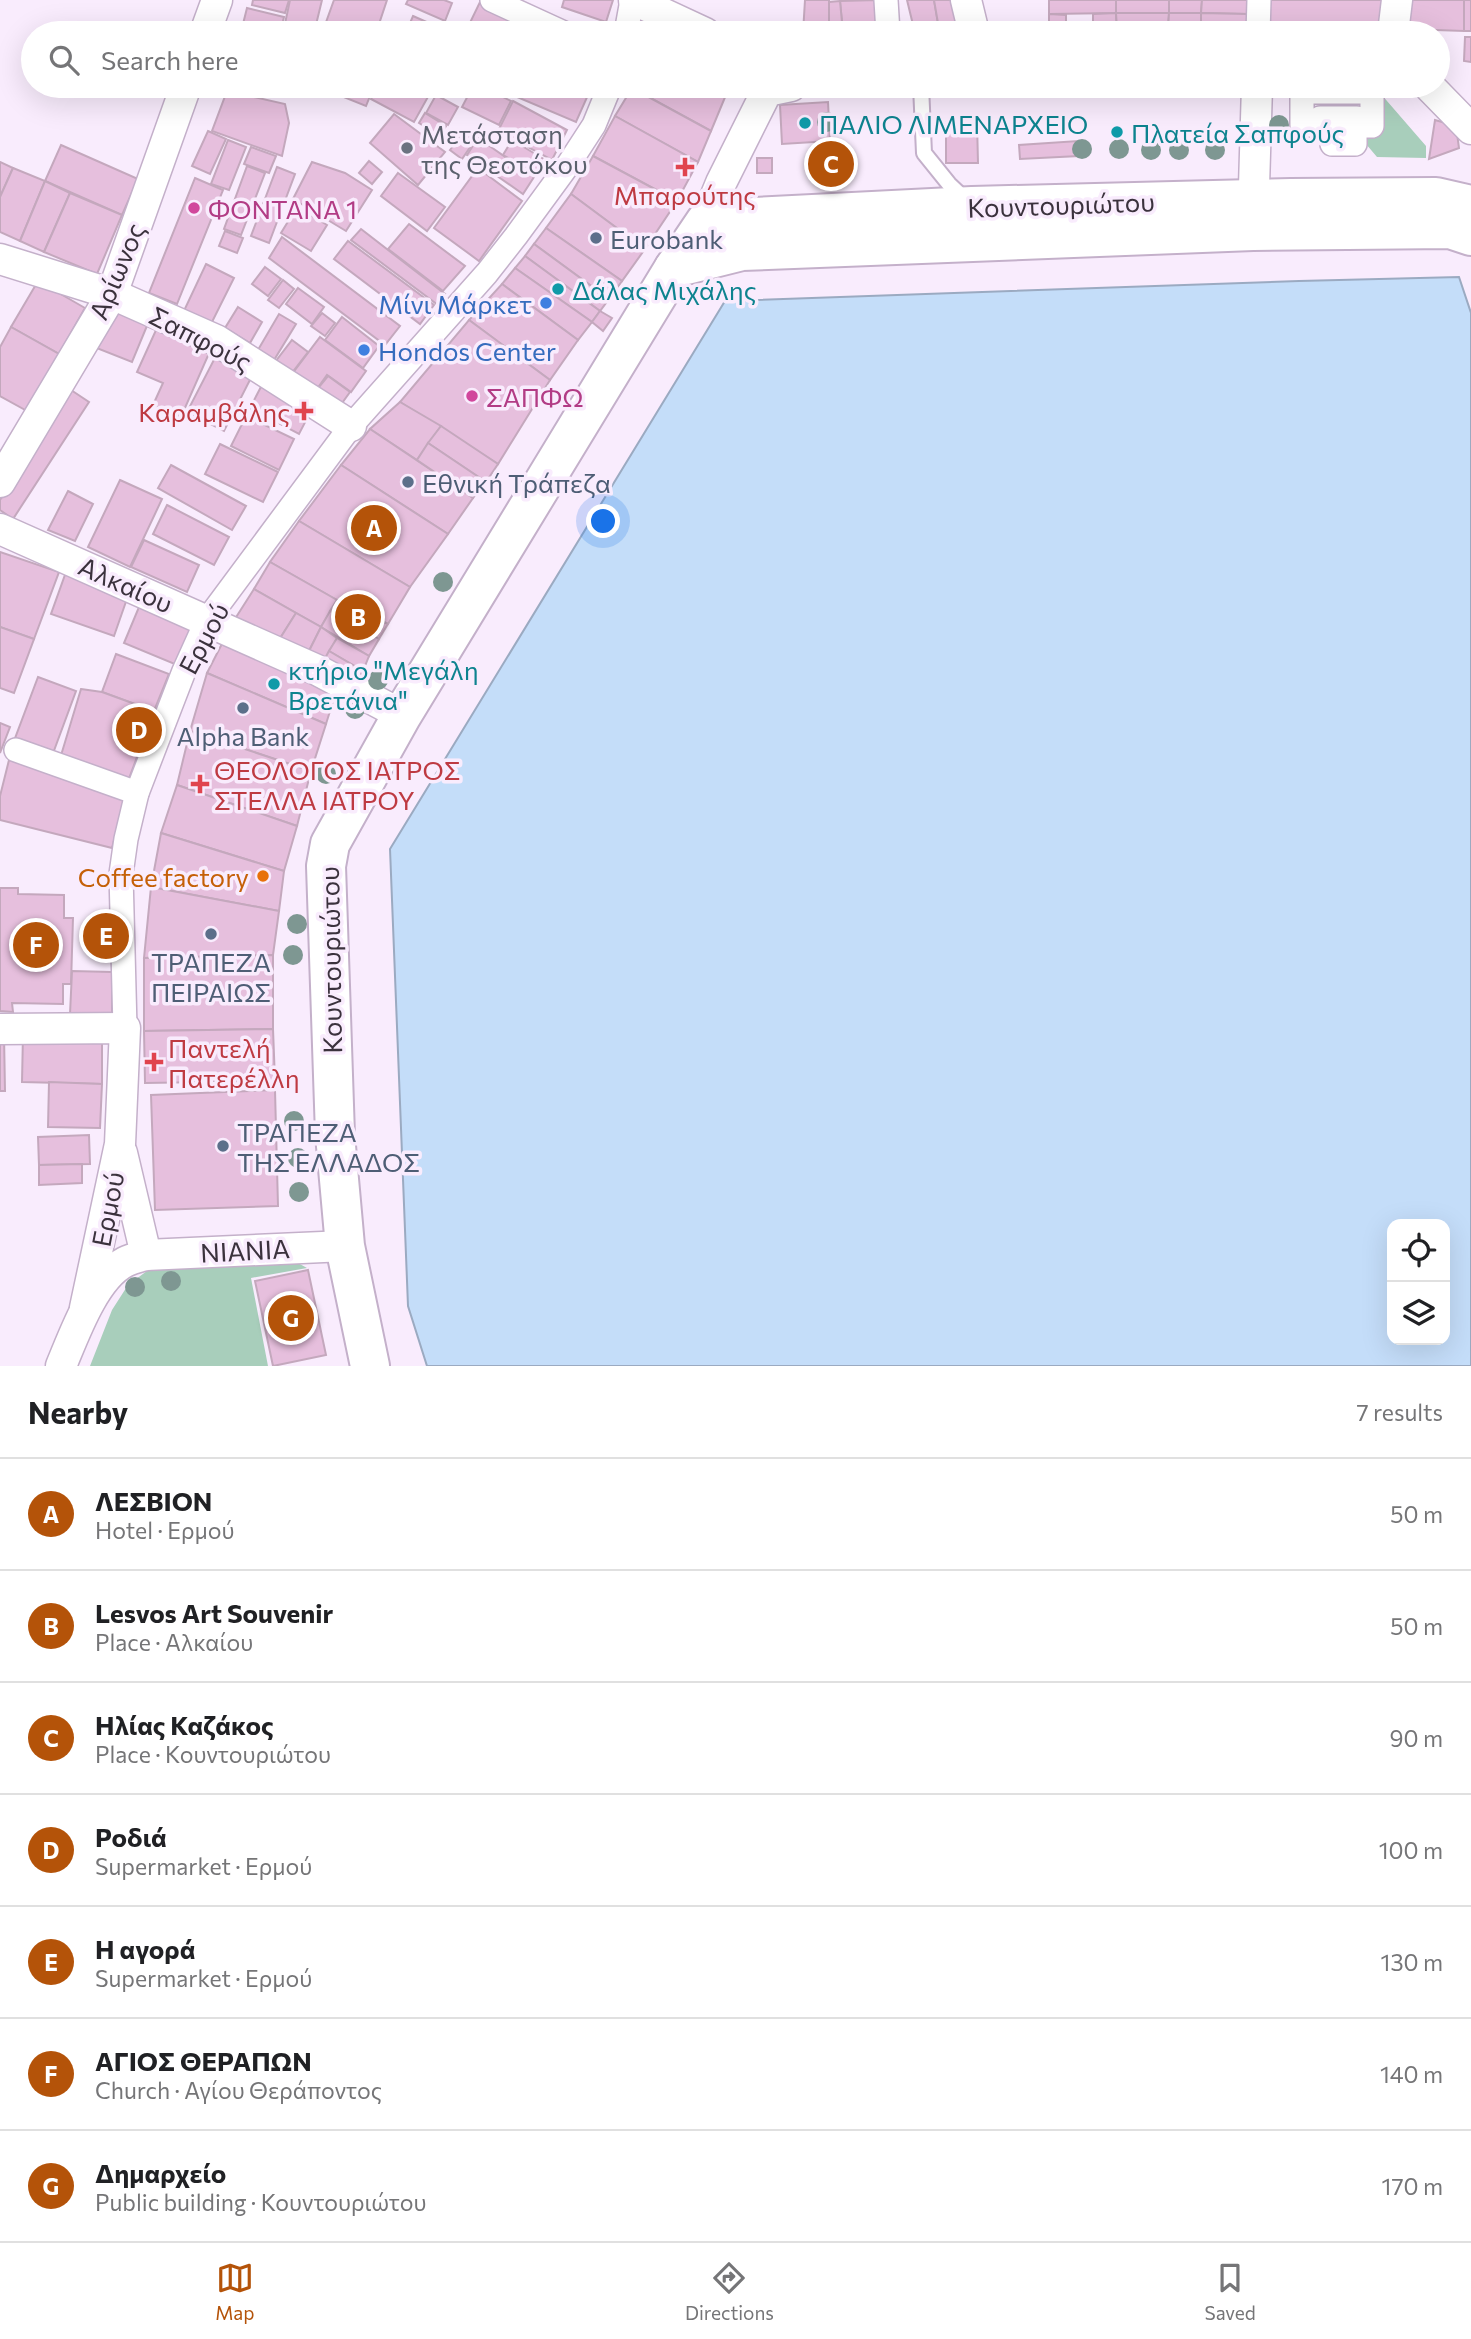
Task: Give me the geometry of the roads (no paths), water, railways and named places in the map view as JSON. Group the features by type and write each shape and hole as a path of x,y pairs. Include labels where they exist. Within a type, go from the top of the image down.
{"main road":[{"name":"Κουντουριώτου","path":"674,268 742,251 1253,215 1436,197 1471,205"},
{"name":"Κουντουριώτου","path":"370,1366 345,1246 335,1135 326,866 330,844 402,715 674,268 705,222 767,216 972,206 1253,215 1443,229 1471,236"}],"street":[{"path":"209,21 217,0"},
{"path":"629,21 633,0 679,21"},
{"path":"886,0 887,21"},
{"path":"966,0 971,21"},
{"path":"1258,21 1259,0"},
{"path":"1394,21 1397,0"},
{"path":"504,3 540,21"},
{"name":"Αρίωνος","path":"3,470 112,294 182,98"},
{"name":"Ερμού","path":"85,1308 120,1144 125,1028 121,874 126,839 137,793 184,671 207,620 351,426 487,273 516,236 594,125 605,98"},
{"path":"705,222 721,183 768,98"},
{"path":"1253,215 1257,98"},
{"path":"1441,98 1471,129"},
{"name":"Σαπφούς","path":"0,259 112,294 216,340 351,426"},
{"name":"Αλκαίου","path":"0,529 317,670 402,715"},
{"path":"16,750 137,793"},
{"path":"0,1029 125,1028"},
{"path":"61,1366 85,1308 124,1262 146,1255 120,1144"},
{"name":"NIANIA","path":"146,1255 345,1246"}],"lane":[{"path":"922,98 924,153 949,184 972,206"}],"water":[{"path":"1459,277 1471,313 1471,1366 427,1366 408,1306 390,849 725,301"}],"place":[{"name":"ΠΑΛΙΟ ΛΙΜΕΝΑΡΧΕΙΟ","path":"805,123"},
{"name":"Πλατεία Σαπφούς","path":"1117,132"},
{"name":"Μετάσταση της Θεοτόκου","path":"407,148"},
{"name":"Ηλίας Καζάκος","path":"831,164"},
{"name":"Μπαρούτης","path":"685,167"},
{"name":"ΦΟΝΤΑΝΑ 1","path":"194,208"},
{"name":"Eurobank","path":"596,238"},
{"name":"Δάλας Μιχάλης","path":"558,289"},
{"name":"Μίνι Μάρκετ","path":"546,303"},
{"name":"Hondos Center","path":"364,350"},
{"name":"ΣΑΠΦΩ","path":"472,396"},
{"name":"Καραμβάλης","path":"304,411"},
{"name":"Εθνική Τράπεζα","path":"408,482"},
{"name":"ΛΕΣΒΙΟΝ","path":"374,528"},
{"name":"Lesvos Art Souvenir","path":"358,617"},
{"name":"κτήριο \"Μεγάλη Βρετάνια\"","path":"274,684"},
{"name":"Alpha Bank","path":"243,708"},
{"name":"Ροδιά","path":"139,730"},
{"name":"ΘΕΟΛΟΓΟΣ ΙΑΤΡΟΣ ΣΤΕΛΛΑ ΙΑΤΡΟΥ","path":"200,784"},
{"name":"Coffee factory","path":"263,876"},
{"name":"ΤΡΑΠΕΖΑ ΠΕΙΡΑΙΩΣ","path":"211,934"},
{"name":"Η αγορά","path":"106,936"},
{"name":"ΑΓΙΟΣ ΘΕΡΑΠΩΝ","path":"36,945"},
{"name":"Παντελή Πατερέλλη","path":"154,1062"},
{"name":"ΤΡΑΠΕΖΑ ΤΗΣ ΕΛΛΑΔΟΣ","path":"223,1146"},
{"name":"Δημαρχείο","path":"291,1318"}]}
